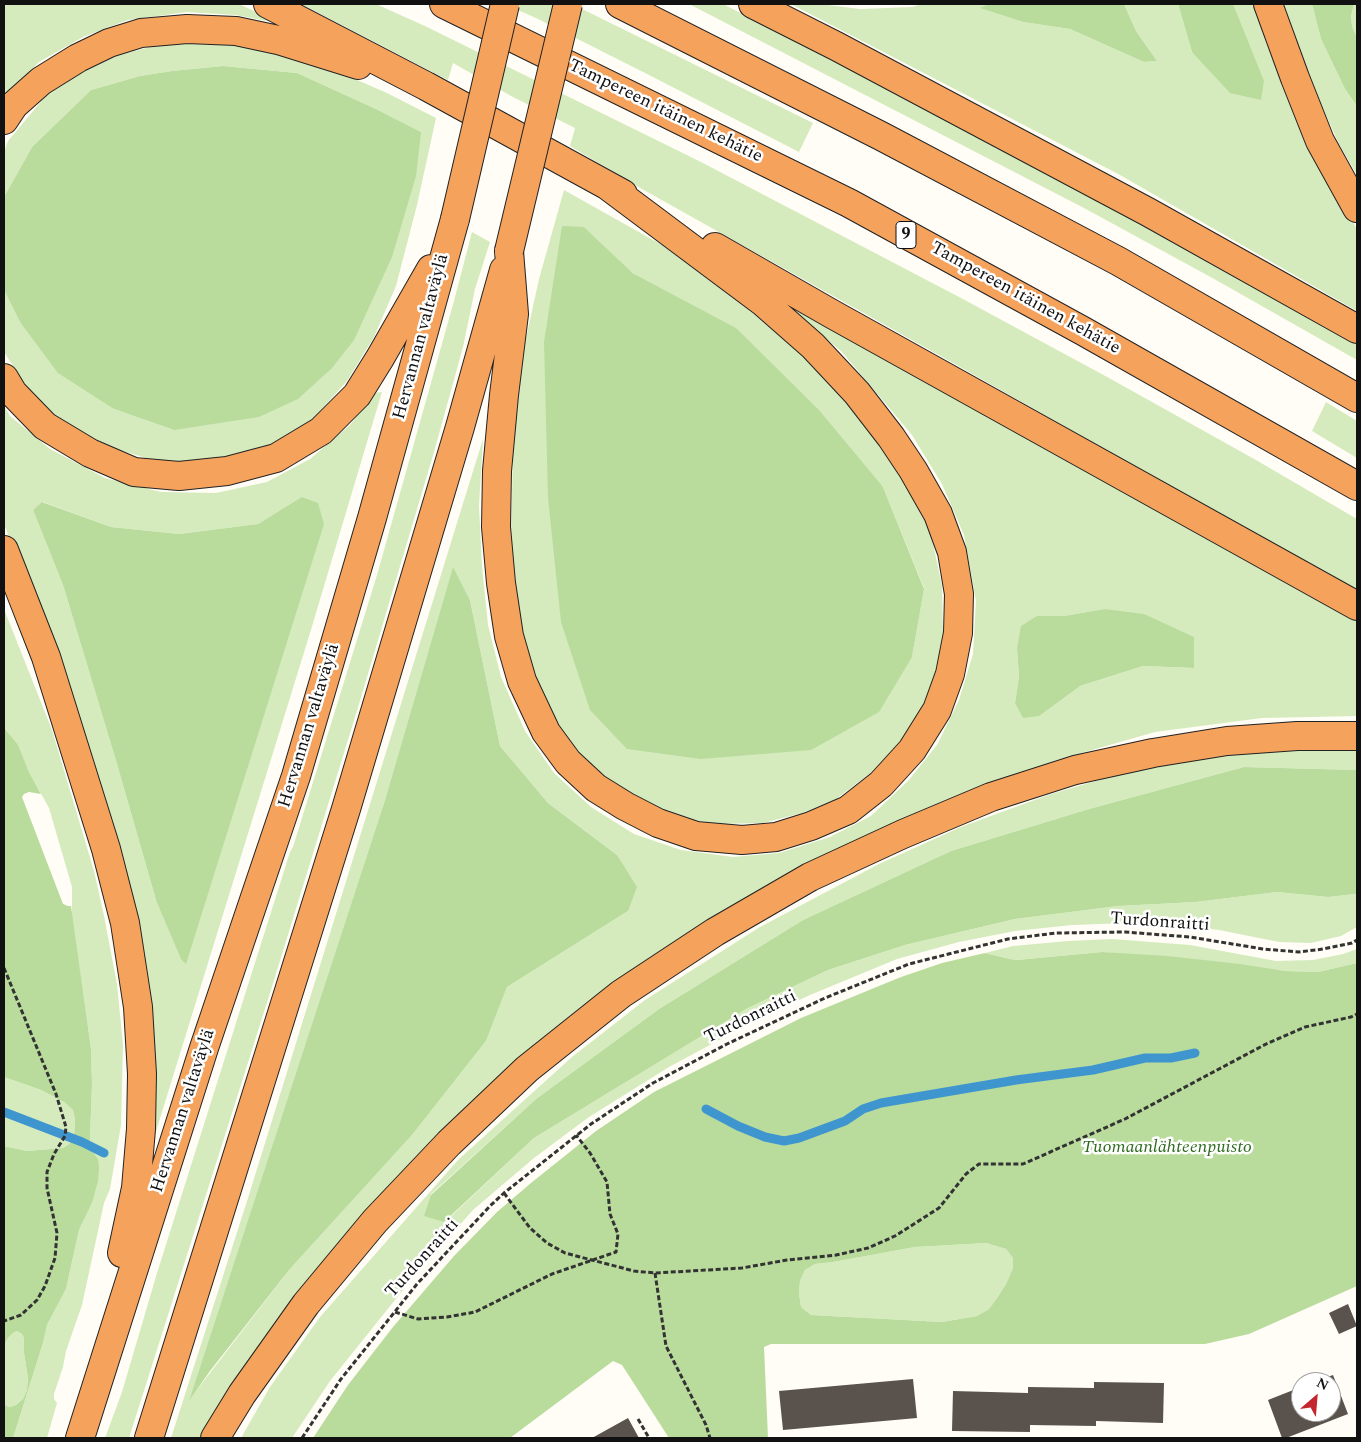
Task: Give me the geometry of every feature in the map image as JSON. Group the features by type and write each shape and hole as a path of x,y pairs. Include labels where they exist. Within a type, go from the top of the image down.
{"highway":[{"path":"268,4 426,86 608,186 832,314 1357,606"},
{"name":"Tampereen itäinen kehätie","path":"444,4 849,203 1083,331 1357,486"},
{"name":"Hervannan valtaväylä","path":"80,1438 204,1048 296,776 372,518 452,229 505,4"},
{"path":"149,1438 346,809 460,427 509,252 568,4"},
{"path":"620,4 881,136 1118,261 1357,398"},
{"path":"753,4 845,50 1148,212 1357,329"},
{"path":"1268,4 1320,141 1357,208"},
{"path":"4,120 14,105 41,81 78,58 109,43 141,33 178,29 236,31 278,40 426,86"},
{"path":"509,252 514,314 497,471 496,528 509,636 522,681 546,732 568,762 596,788 658,823 696,836 742,840 776,837 811,826 848,810 881,784 912,750 937,710 950,674 958,633 959,594 952,552 938,514 891,436 857,393 813,346 763,302 608,186"},
{"path":"4,378 13,393 45,426 90,454 134,472 179,476 227,471 276,458 321,431 357,395 380,358 452,229"},
{"path":"4,550 46,657 106,849 125,923 138,1007 142,1074 141,1130 136,1188 93,1396"},
{"path":"215,1438 242,1394 306,1304 375,1221 449,1143 527,1069 621,994 715,932 810,877 903,834 991,797 1075,770 1152,752 1227,741 1297,736 1357,736"}],"path":[{"name":"Turdonraitti","path":"302,1438 341,1380 395,1312 429,1271 504,1193 576,1135 653,1083 727,1044 825,998 909,964 1008,939 1056,933 1124,932 1190,937 1263,949 1299,952 1323,950 1357,940"},
{"path":"4,968 56,1094 66,1126 65,1136 54,1154 47,1172 47,1188 57,1233 55,1258 45,1286 37,1300 21,1315 4,1321"},
{"path":"504,1193 530,1228 547,1243 566,1253 634,1271 656,1273 742,1268 787,1260 836,1255 868,1248 895,1236 939,1208 966,1174 979,1164 1023,1164 1125,1119 1266,1044 1305,1027 1357,1014"},
{"path":"395,1312 418,1319 447,1317 475,1312 552,1274 616,1252 618,1234 610,1214 608,1182 576,1135"},
{"path":"656,1273 666,1346 706,1425 710,1438"},
{"path":"638,1419 649,1438"}],"green space":[{"path":"4,4 239,4 282,24 236,15 187,12 128,20 83,37 39,62 4,99"},
{"path":"301,4 376,4 427,27 701,162 1109,378 1357,519 1357,592 642,189 570,146 575,128 511,96 453,63 448,80"},
{"path":"504,4 572,4 813,123 799,152 536,18"},
{"path":"689,4 723,4 982,137 1357,343 1357,360 1084,208"},
{"path":"791,4 820,4 860,9 912,7 922,4 988,4 981,8 1023,22 1070,29 1144,62 1157,61 1136,31 1124,4 1178,4 1192,52 1235,11 1233,4 1254,4 1266,43 1296,119 1337,198 1357,229 1357,311 1120,175"},
{"path":"988,4 1124,4 1136,31 1157,61 1144,62 1070,29 1023,22 980,8"},
{"path":"1178,4 1233,4 1264,81 1261,100 1230,93 1192,52"},
{"path":"1281,4 1312,4 1321,39 1345,89 1357,106 1357,175 1339,144 1321,104"},
{"path":"1312,4 1354,4 1351,16 1352,26 1357,38 1357,106 1345,89 1321,39"},
{"path":"1354,4 1357,4 1357,38 1352,26 1351,16"},
{"path":"202,41 269,49 332,69 387,93 436,118 417,205 396,286 374,337 347,381 312,420 268,447 219,462 169,465 113,448 65,424 30,392 4,352 4,290 20,322 114,409 174,430 421,132 297,73 223,66 172,71 140,76 91,90 32,147 4,197 4,152 8,141 49,92 100,60 150,47"},
{"path":"223,66 297,73 421,132 416,176 392,257 354,340 332,368 298,399 259,417 174,430 114,409 58,373 20,322 4,290 4,197 32,147 91,90 140,76"},
{"path":"564,190 662,245 736,299 801,353 857,410 907,480 931,534 942,586 943,636 935,678 923,709 902,740 872,772 836,799 802,813 763,823 720,824 678,818 637,800 602,775 569,744 543,701 524,649 511,539 513,453 523,352 539,279","holes":["584,227 634,274 883,487 924,588 912,657"]},
{"path":"562,226 584,227 634,274 736,328 819,410 883,487 924,589 912,657 879,712 811,750 701,759 627,749 590,710 561,622 548,498 544,342"},
{"path":"472,232 490,242 475,289 463,347 434,452 359,704 129,1438 105,1438 122,1392 157,1273 293,847 377,575"},
{"path":"770,289 1357,619 1357,716 1262,718 1155,732 1057,760 946,800 858,840 558,1029 489,1086 427,1148 207,1427 201,1438 171,1438 248,1198 483,439 479,506 482,566 488,625 501,677 525,731 554,773 591,807 634,834 681,850 733,857 779,853 830,837 871,816 908,781 937,745 959,700 973,654 976,601 964,535 942,484 912,435 842,352","holes":["453,568 470,600 500,746 548,803 617,855 628,911 507,987 486,1041 412,1135 289,1270 190,1399 385,800","1104,609 1193,668 1143,666 1080,686 1015,703 1019,677 1017,649 1037,616 1064,616"]},
{"path":"382,392 310,633 153,1141 150,1084 62,670 4,524 4,406 10,416 50,449 105,478 161,492 216,493 267,482 310,459 350,425 375,393","holes":["303,497 156,900 63,585 33,510 43,502 111,527 179,534 258,524"]},
{"path":"1326,402 1357,421 1357,458 1312,431"},
{"path":"302,497 318,503 324,524 186,964 181,959 156,900 63,585 33,510 42,502 111,527 179,534 258,524"},
{"path":"453,567 470,600 500,746 548,803 617,855 637,887 628,911 507,987 486,1041 412,1135 289,1270 210,1371 189,1401 385,800"},
{"path":"4,609 52,730 94,871 117,984 123,1045 121,1125 110,1189 104,1203 82,1305 54,1394 54,1399 57,1403 47,1438 13,1438 47,1325 66,1289 79,1230 92,1203 98,1159 92,1150 90,1139 91,1049 72,918 72,887 49,808 23,758 4,728"},
{"path":"1104,609 1144,614 1194,637 1194,668 1143,666 1080,686 1039,716 1023,718 1015,703 1019,677 1017,649 1021,626 1037,616 1064,616"},
{"path":"4,728 18,745 29,772 41,794 29,792 22,797 63,904 71,906 91,1049 90,1139 92,1150 98,1159 99,1168 98,1181 92,1203 79,1230 66,1289 47,1325 13,1438 4,1438 4,1405 10,1407 23,1399 27,1390 28,1378 22,1334 17,1331 13,1333 4,1345 4,1146 27,1151 63,1148 74,1138 75,1119 73,1110 64,1102 41,1090 4,1077"},
{"path":"1357,746 1357,770 1244,767 1089,809 951,851 803,920 659,1009 536,1099 431,1194 445,1222 534,1138 746,1009 828,970 905,945 1015,919 1118,906 1196,902 1277,892 1328,897 1357,893 1357,927 1341,936 1311,943 1279,942 1219,930 1177,925 1128,923 1072,925 1015,931 959,942 897,959 810,995 747,1025 669,1067 589,1117 534,1158 473,1210 415,1275 330,1381 292,1438 241,1438 270,1387 320,1317 458,1160 572,1057 645,1000 760,927 879,864 961,827 1051,794 1137,769 1211,754"},
{"path":"1244,767 1357,770 1357,893 1328,897 1277,892 1196,902 1118,906 1015,919 905,945 828,970 746,1009 534,1138 444,1222 424,1216 431,1195 536,1099 659,1009 803,920 951,851 1089,809"},
{"path":"1112,939 1190,945 1276,961 1313,960 1357,949 1357,963 1318,972 1285,971 1102,952 1017,960 985,953 1013,946"},
{"name":"Tuomaanlähteenpuisto","path":"1102,952 1167,956 1285,971 1318,972 1357,963 1357,1286 1249,1334 1205,1344 771,1344 764,1347 768,1438 669,1438 622,1365 613,1361 510,1438 313,1438 348,1385 393,1327 454,1256 497,1212 596,1131 654,1092 801,1018 901,977 942,963 985,953 1017,960","holes":["986,1243 1006,1249 1013,1258 1013,1268 1006,1284 989,1309 977,1316 942,1322 811,1315 801,1307 800,1281 805,1270 815,1264 915,1247"]},
{"path":"4,1077 41,1090 64,1102 73,1110 75,1119 74,1138 69,1144 63,1148 27,1151 4,1146"},
{"path":"986,1243 1006,1249 1013,1258 1013,1268 1006,1284 989,1309 977,1316 942,1322 811,1315 801,1307 800,1281 805,1270 815,1264 915,1247"},
{"path":"17,1331 24,1338 28,1378 27,1390 23,1399 10,1407 4,1405 4,1345 8,1338"}],"building":[{"path":"1348,1304 1357,1326 1339,1334 1329,1313"},
{"path":"913,1379 917,1418 783,1430 779,1391"},
{"path":"1094,1382 1164,1383 1163,1423 1096,1421 1096,1426 1030,1425 1030,1432 952,1431 953,1391 1028,1393 1028,1387 1094,1388"},
{"path":"1291,1391 1291,1422 1327,1422 1282,1438 1268,1400"},
{"path":"1341,1396 1348,1414 1341,1417"},
{"path":"628,1418 639,1438 592,1438"}],"waterway":[{"path":"706,1109 738,1126 765,1137 784,1141 799,1138 845,1121 863,1109 881,1103 1016,1080 1093,1070 1145,1058 1171,1058 1195,1053"},
{"path":"4,1112 82,1142 104,1153"}]}
